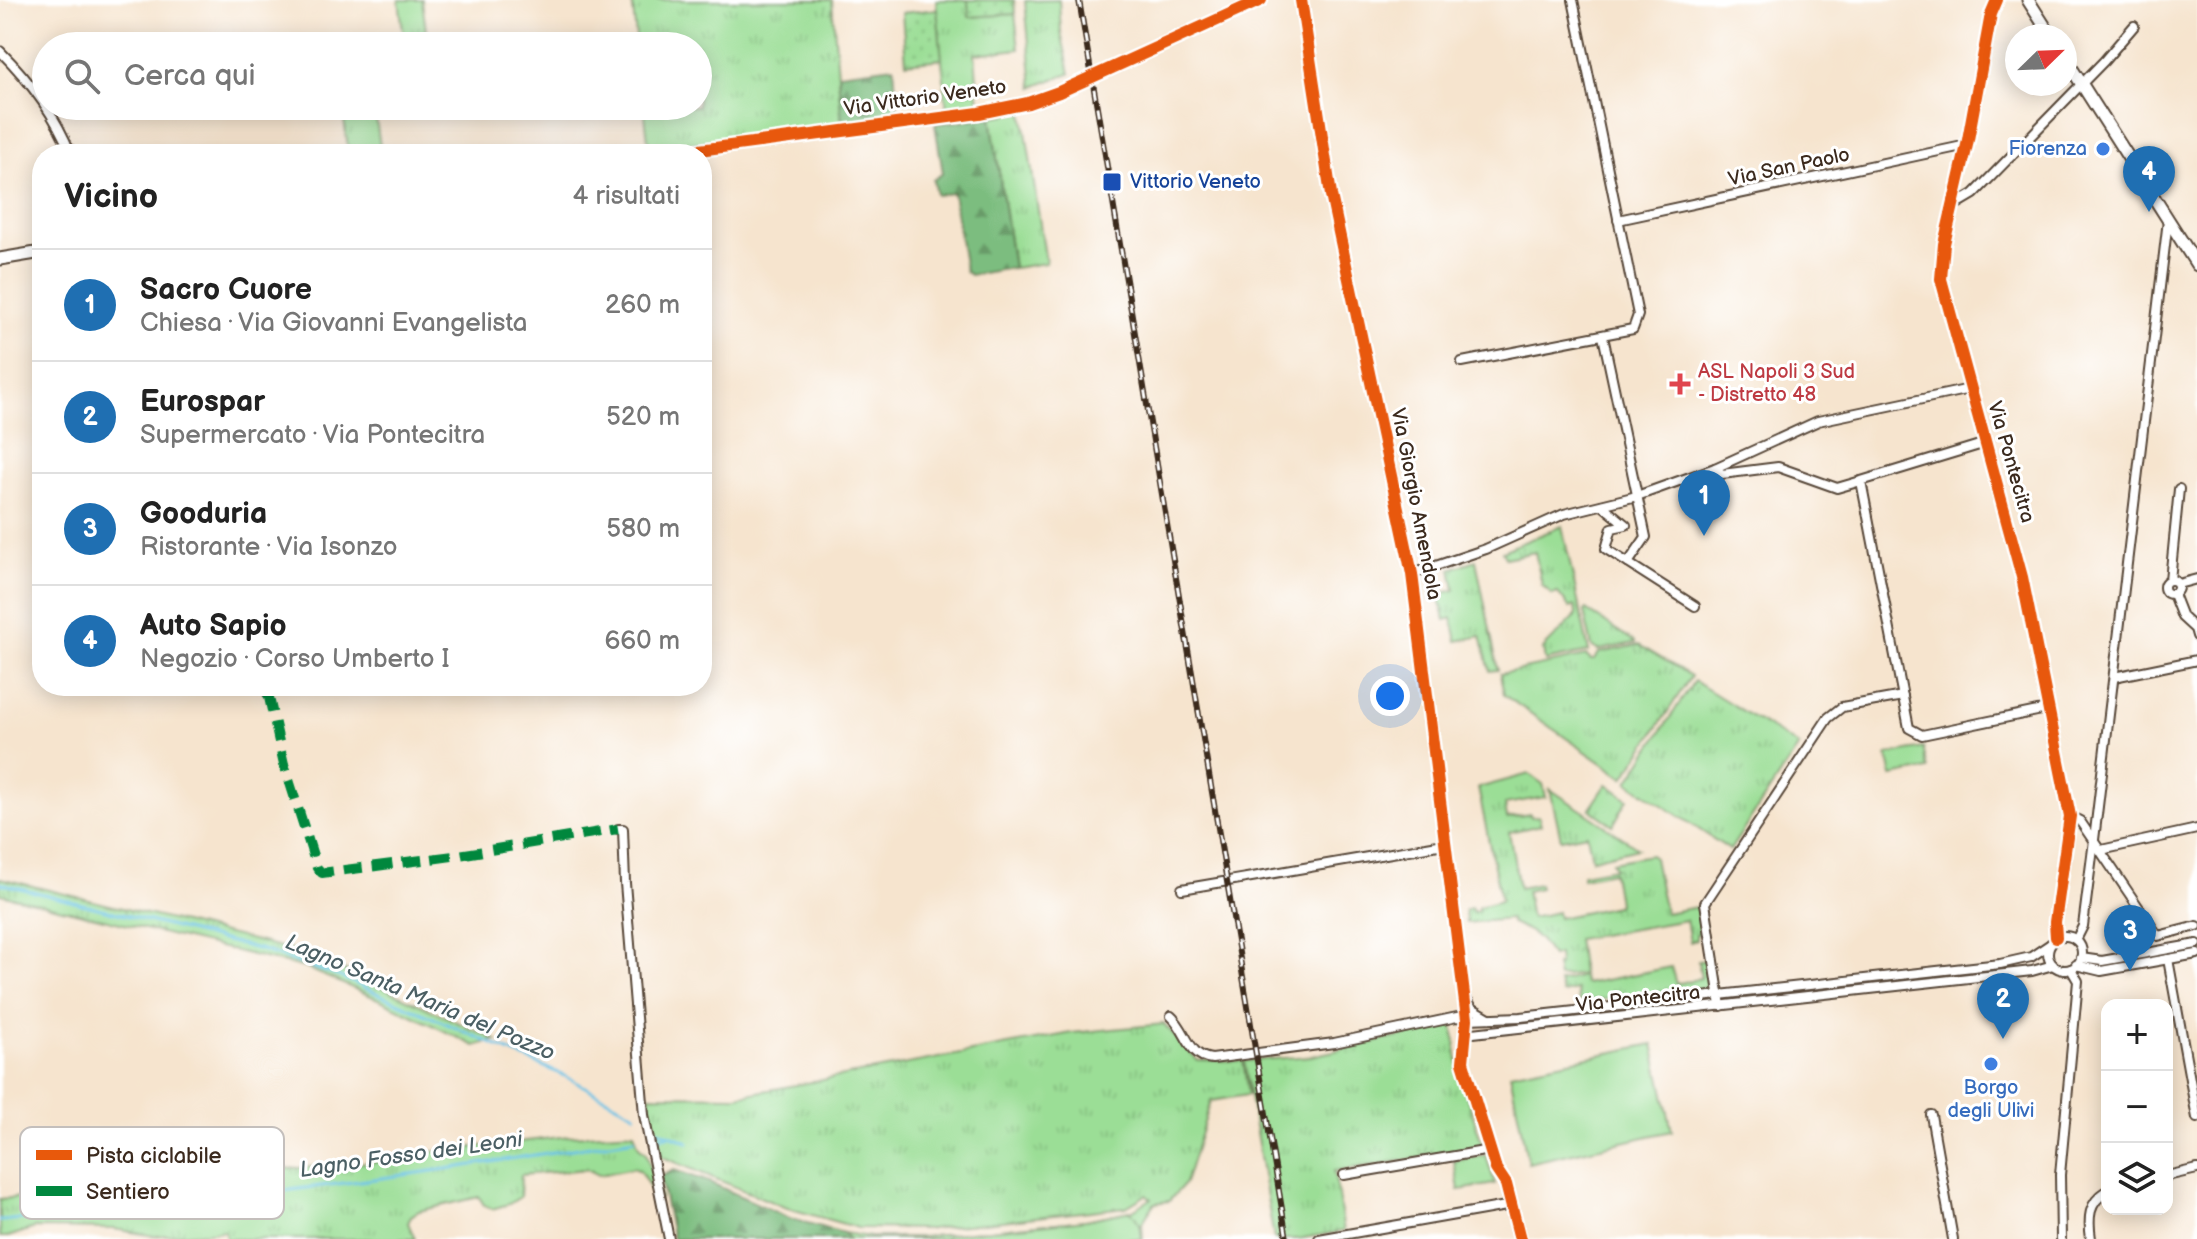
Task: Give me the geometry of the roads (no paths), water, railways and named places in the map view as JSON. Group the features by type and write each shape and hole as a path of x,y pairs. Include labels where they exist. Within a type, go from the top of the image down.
{"street":[{"name":"Via Vittorio Veneto","path":"712,148 979,113 1028,103 1059,92 1261,0"},
{"name":"Via Giorgio Amendola","path":"1301,0 1331,195 1412,574 1467,1019 1463,1062 1496,1169 1505,1180 1520,1239"},
{"path":"1462,362 1633,329 1638,315 1573,0"},
{"name":"Via Pontecitra","path":"1171,1016 1192,1049 1212,1059 1334,1043 1457,1017 1490,1018 2000,964 2031,957 2053,941 2070,816 2022,577 1941,279 1941,257 1967,145 1991,14 1997,0"},
{"path":"2028,0 2043,24"},
{"path":"1952,207 1974,194 2104,61 2134,26"},
{"path":"0,51 32,85"},
{"path":"2077,77 2197,265"},
{"path":"55,120 66,144"},
{"name":"Via San Paolo","path":"1618,220 1967,145"},
{"path":"2076,940 2083,926 2094,840 2168,220"},
{"path":"0,259 32,254"},
{"path":"1603,336 1646,537 1628,563"},
{"path":"1412,574 1486,549 1564,514 1637,496 1715,468 1818,421 1970,389"},
{"path":"1715,468 1722,474 1778,467 1837,488 1986,443"},
{"path":"1861,481 1909,728 1922,735 2047,709"},
{"path":"2179,489 2174,582 2177,591 2173,594 2182,617 2195,629 2197,636"},
{"path":"1602,505 1626,525 1612,528 1606,549 1695,606"},
{"path":"2174,582 2197,579"},
{"path":"2114,677 2197,660"},
{"path":"1721,1006 1705,903 1828,718 1842,707 1903,696"},
{"path":"2070,816 2080,821 2094,840 2158,936 2197,926"},
{"path":"618,829 623,829 644,1115 669,1239"},
{"path":"2101,850 2197,829"},
{"path":"1182,889 1444,844"},
{"path":"2061,1239 2060,1175 2078,981 2076,964 2081,948 2070,936 2053,941 2048,955 2053,965 2063,970 2076,964 2197,944"},
{"path":"2076,964 2101,971 2197,954"},
{"path":"2168,959 2197,1118"},
{"name":"Via Pontecitra","path":"1464,1034 2032,971 2053,965"},
{"path":"1464,994 1472,1008 1490,1018"},
{"path":"1931,1115 1953,1239"},
{"path":"1344,1175 1490,1150"},
{"path":"2173,1175 2197,1169"},
{"path":"2091,1239 2088,1218 2092,1205 2101,1197"},
{"path":"1319,1239 1512,1205"}],"waterway":[{"name":"Lagno Santa Maria del Pozzo","path":"0,883 262,950 338,976 563,1075 635,1114"},
{"name":"Lagno Santa Maria del Pozzo","path":"655,1129 688,1142"},
{"name":"Lagno Fosso dei Leoni","path":"655,1138 667,1136"},
{"name":"Lagno Fosso dei Leoni","path":"284,1190 635,1139"},
{"name":"Lagno Fosso dei Leoni","path":"0,1221 21,1219"}],"railway":[{"path":"1079,0 1287,1239"}],"place":[{"name":"Fiorenza","path":"2103,149"},
{"name":"Vittorio Veneto","path":"1112,182"},
{"name":"Auto Sapio","path":"2149,212"},
{"name":"ASL Napoli 3 Sud - Distretto 48","path":"1680,384"},
{"name":"Sacro Cuore","path":"1704,536"},
{"name":"Gooduria","path":"2130,971"},
{"name":"Eurospar","path":"2003,1039"},
{"name":"Borgo degli Ulivi","path":"1991,1064"}]}
